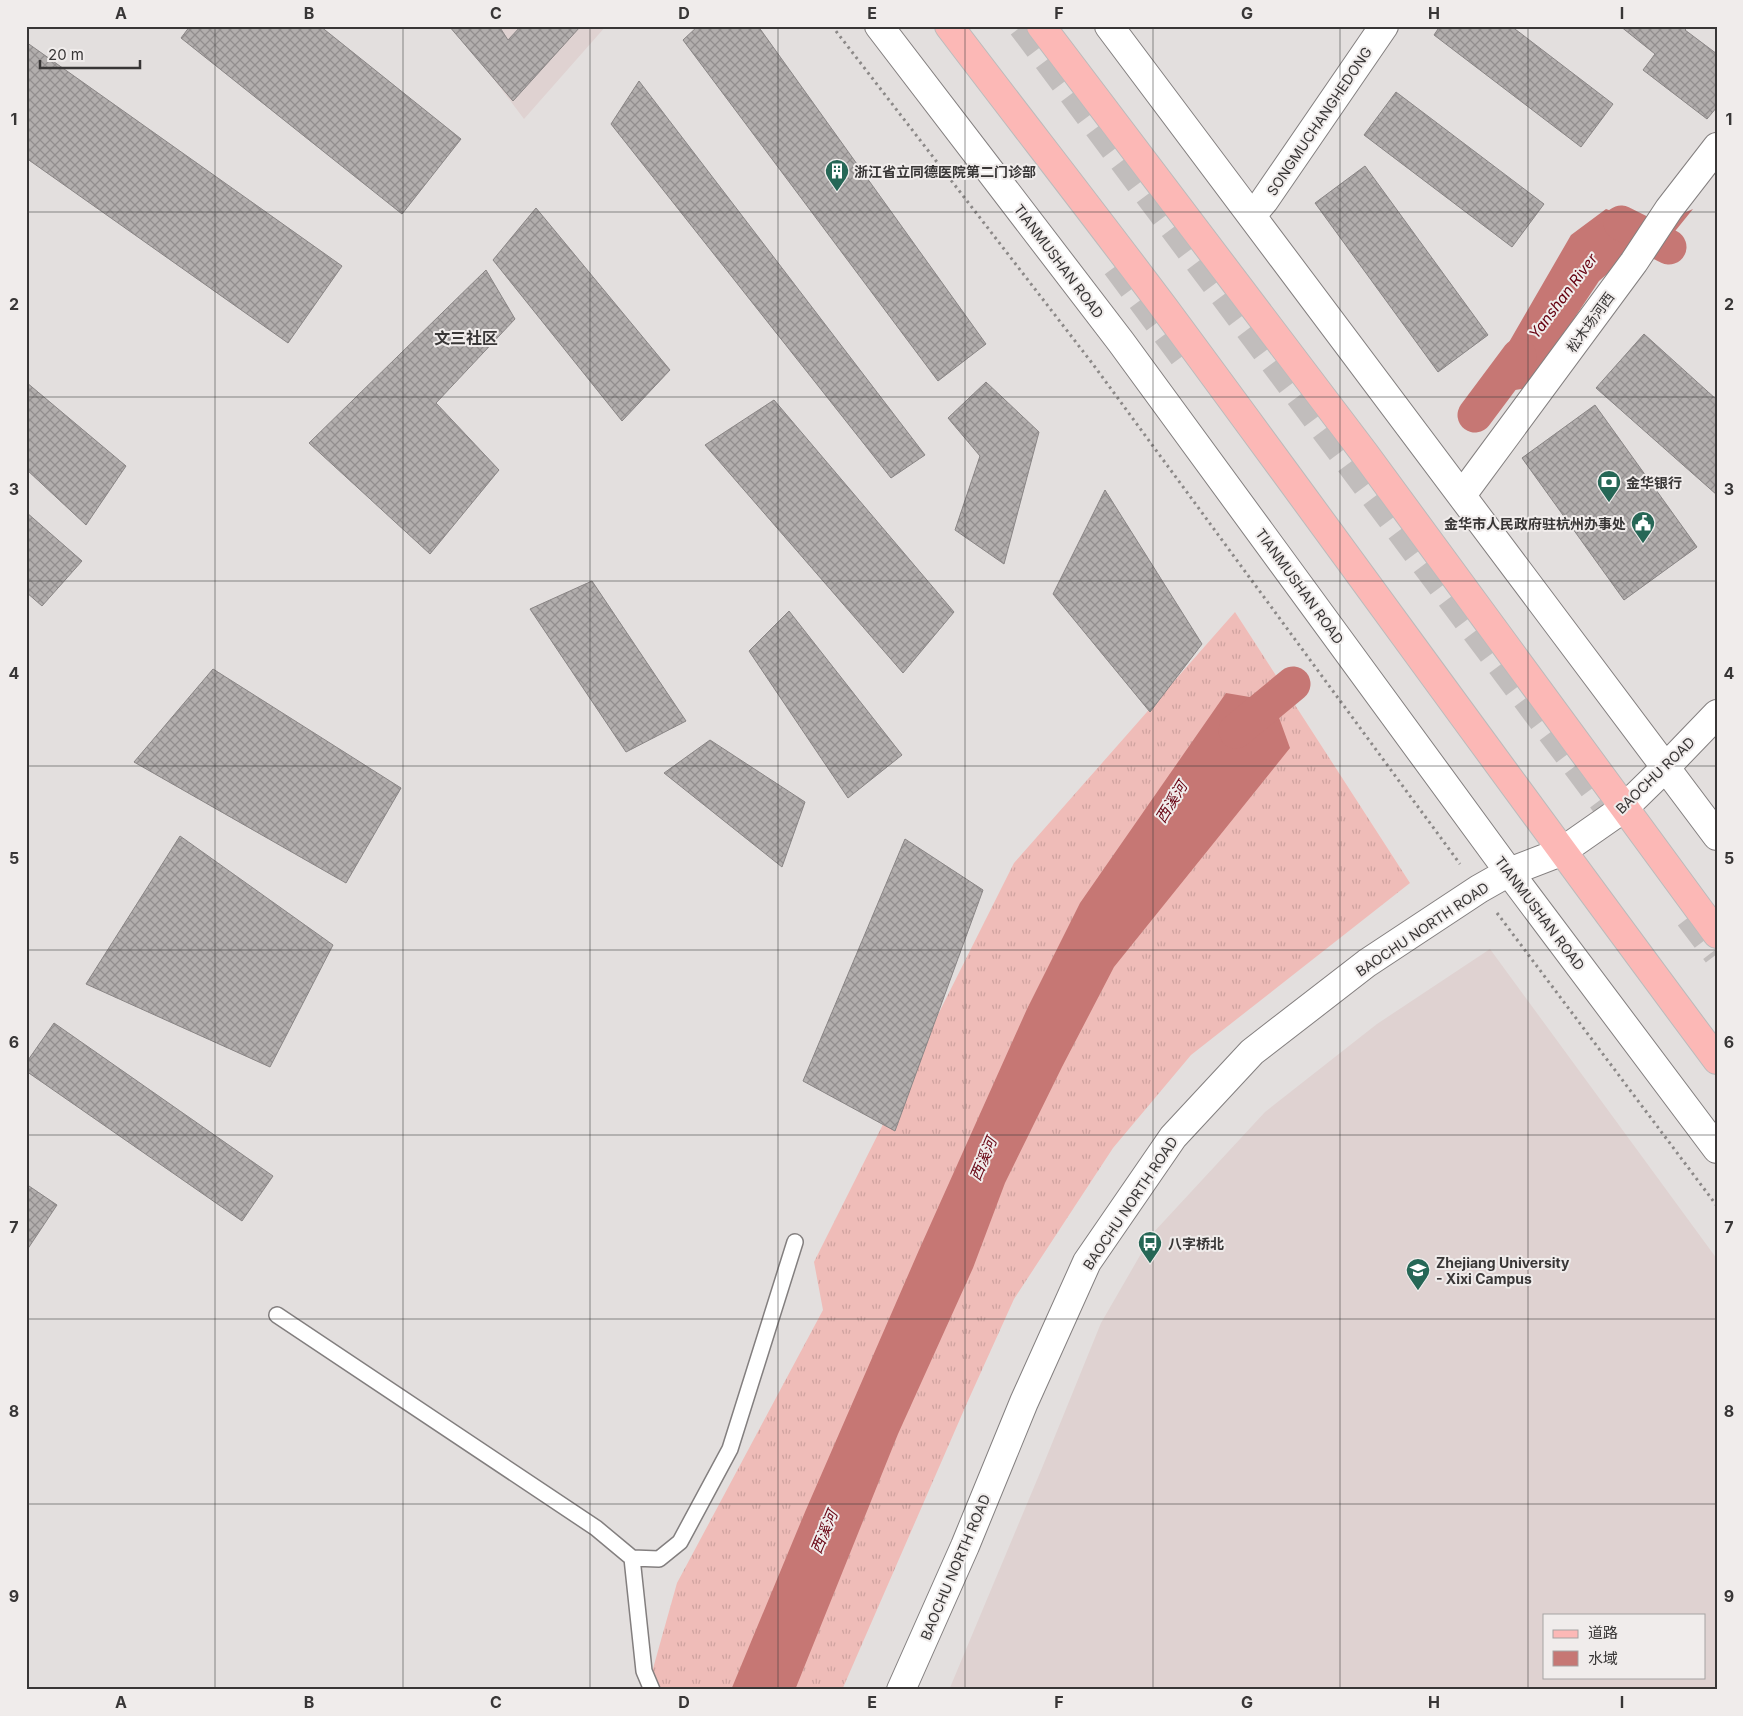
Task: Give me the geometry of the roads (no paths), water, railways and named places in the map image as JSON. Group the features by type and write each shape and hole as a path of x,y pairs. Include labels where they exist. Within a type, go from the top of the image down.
{"main road":[{"name":"TIANMUSHAN ROAD","path":"879,26 1121,342 1509,872 1717,1149"},
{"path":"949,26 1163,307 1387,610 1561,852 1717,1060"},
{"path":"1041,26 1353,438 1717,934"},
{"path":"1109,26 1717,836"},
{"name":"SONGMUCHANGHEDONG","path":"1252,215 1264,201 1384,26"},
{"name":"松木场河西","path":"1462,495 1717,147"},
{"name":"BAOCHU ROAD","path":"1509,872 1561,852 1624,808 1717,714"},
{"name":"BAOCHU NORTH ROAD","path":"901,1690 1024,1402 1087,1262 1173,1137 1252,1052 1367,963 1479,889 1509,872"}],"lane":[{"path":"277,1315 596,1528 632,1558 659,1559 680,1542 730,1449 795,1242"},
{"path":"632,1558 644,1671 652,1690"}],"water":[{"path":"1606,209 1653,226 1693,209 1655,256 1628,256 1599,281 1528,388 1490,394 1497,363 1571,235"},
{"path":"1226,693 1273,701 1290,748 1114,967 1005,1183 973,1268 898,1434 795,1690 731,1690 805,1512 1027,1009 1080,903"}],"waterway":[{"name":"Yanshan River","path":"1621,223 1669,247"},
{"name":"Yanshan River","path":"1475,415 1519,356"},
{"name":"西溪河","path":"1236,731 1293,684"}],"tunnel":[{"path":"1022,26 1623,828"},
{"path":"1116,266 1189,364"},
{"path":"1689,917 1717,954"}],"place":[{"name":"浙江省立同德医院第二门诊部","path":"837,192"},
{"name":"金华银行","path":"1609,503"},
{"name":"金华市人民政府驻杭州办事处","path":"1643,544"},
{"name":"八字桥北","path":"1150,1264"},
{"name":"Zhejiang University - Xixi Campus","path":"1418,1291"}],"district":[{"name":"文三社区","path":"466,338"}]}
